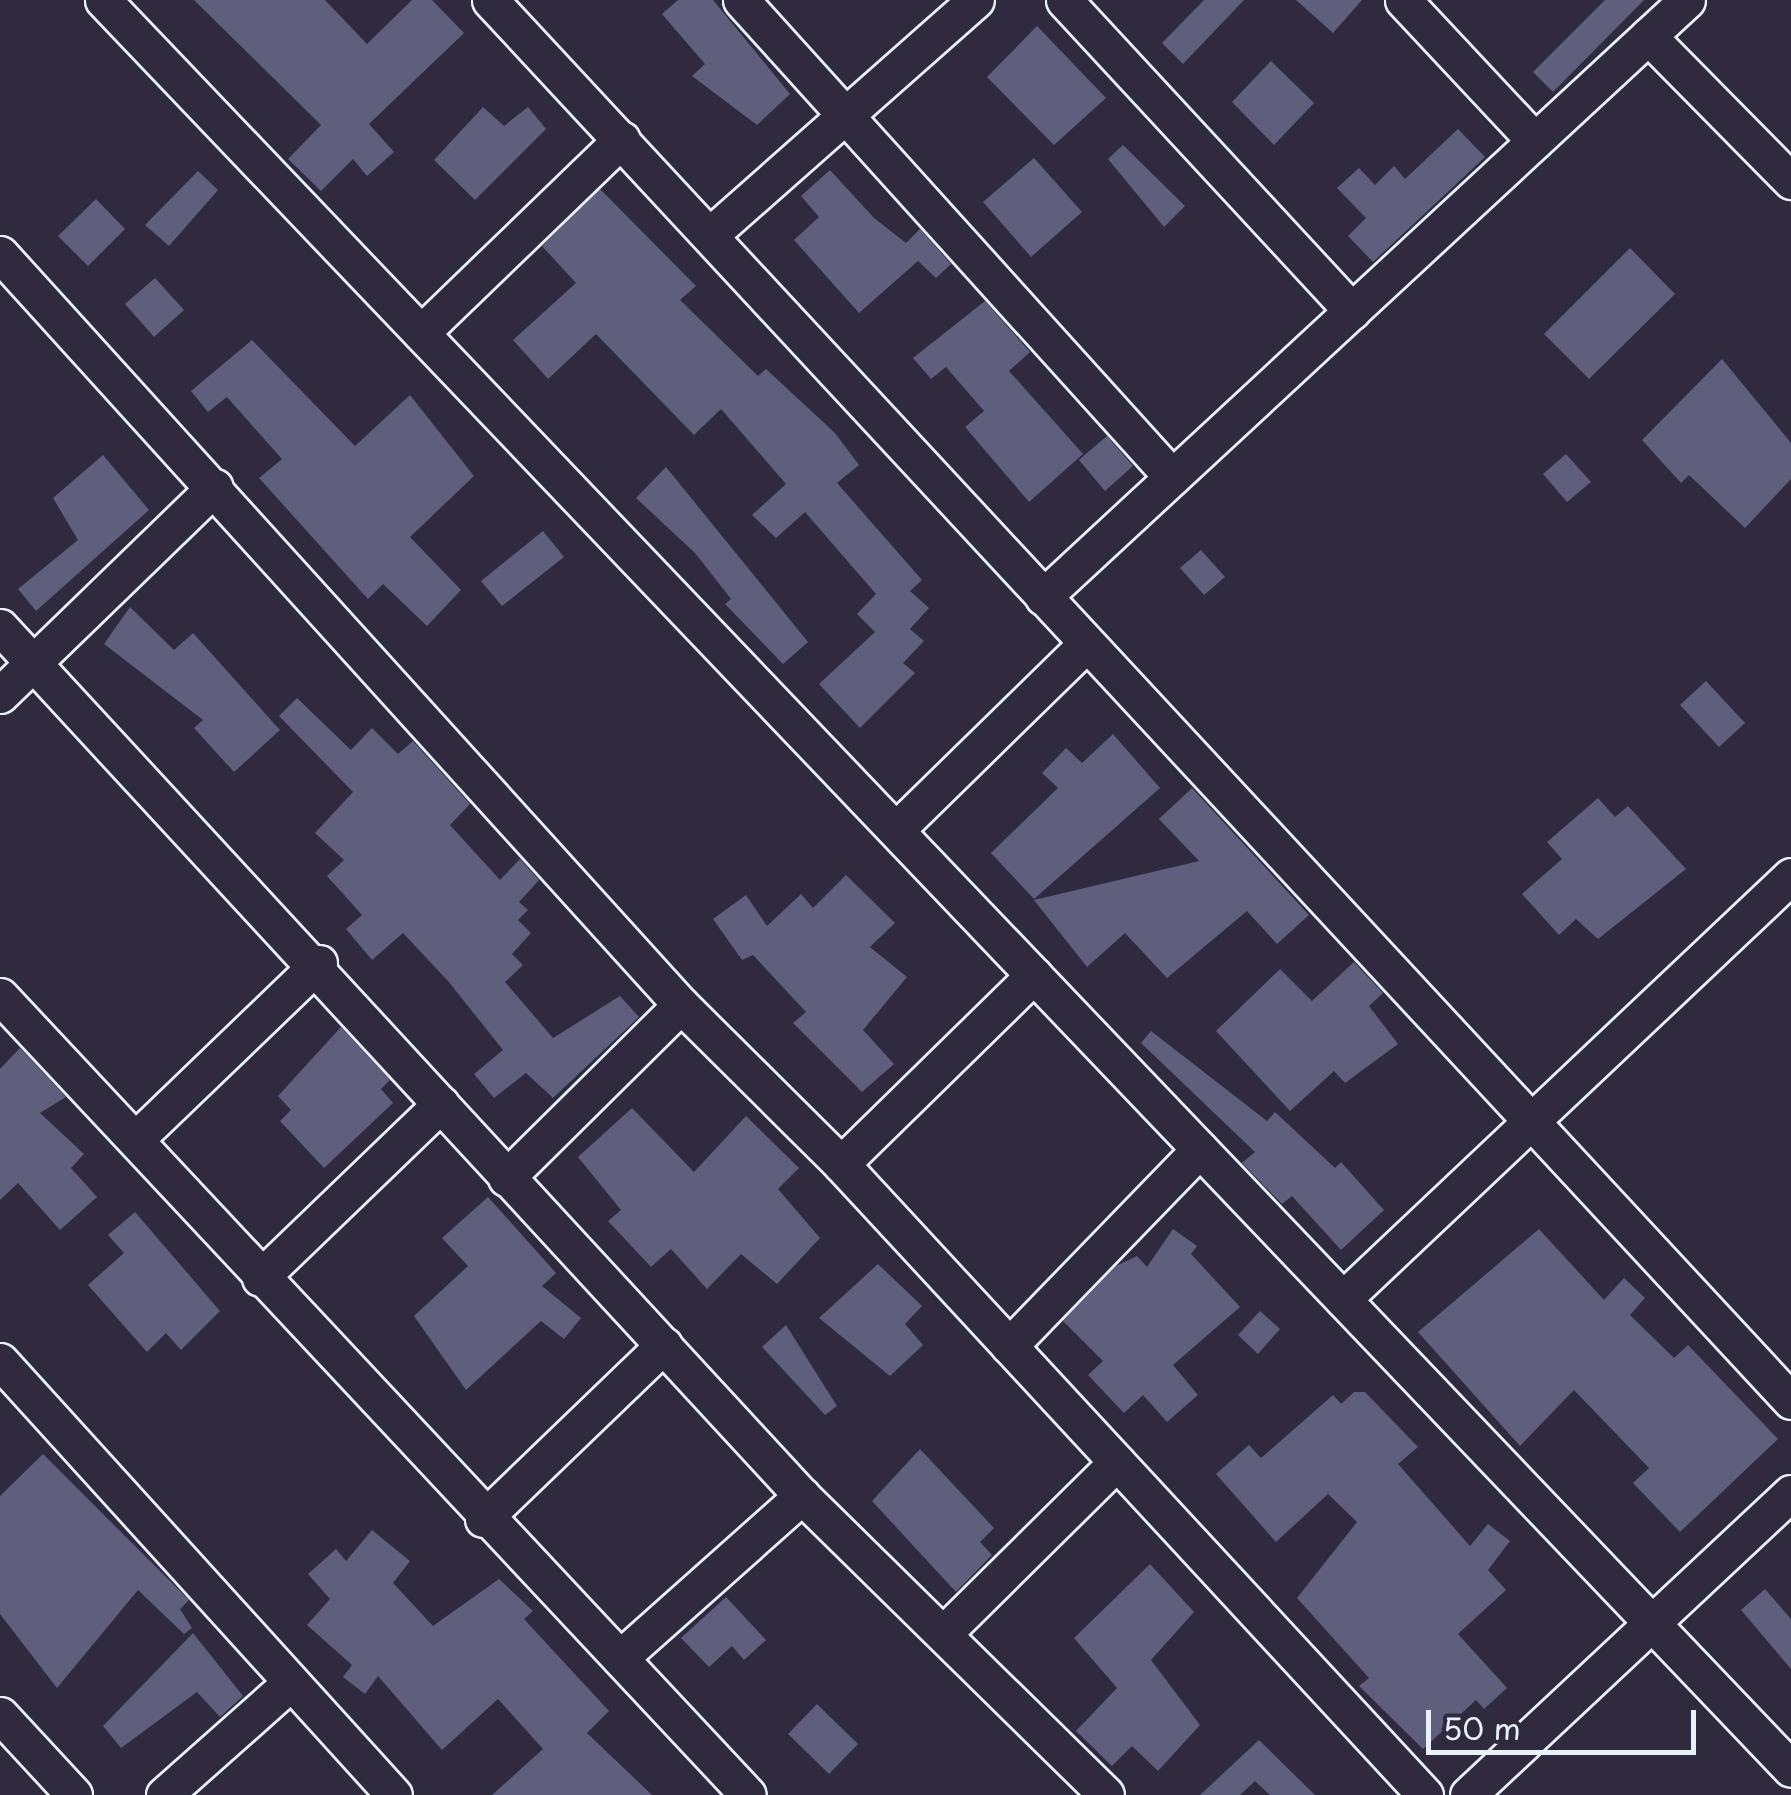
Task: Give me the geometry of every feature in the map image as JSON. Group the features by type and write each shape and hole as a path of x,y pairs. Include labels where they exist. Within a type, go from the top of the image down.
{"street":[{"path":"103,0 1791,1769"},
{"path":"490,0 1791,1401"},
{"path":"741,0 1172,477"},
{"path":"710,235 845,111 976,0"},
{"path":"1064,0 1352,311"},
{"path":"1403,0 1535,141"},
{"path":"1043,597 1687,0"},
{"path":"1648,36 1791,181"},
{"path":"421,333 622,139"},
{"path":"0,254 682,1005 841,1164 1424,1795"},
{"path":"0,695 215,487"},
{"path":"0,628 319,962 506,1178 802,1496 1106,1795"},
{"path":"896,830 1086,644"},
{"path":"1343,1299 1791,876"},
{"path":"136,1139 319,962"},
{"path":"841,1164 1034,976"},
{"path":"0,996 483,1519 748,1795"},
{"path":"506,1178 682,1005"},
{"path":"260,1278 442,1104"},
{"path":"1009,1346 1200,1149"},
{"path":"483,1519 664,1346"},
{"path":"0,1362 288,1685 394,1795"},
{"path":"944,1633 1117,1462"},
{"path":"1470,1794 1791,1493"},
{"path":"620,1658 802,1496"},
{"path":"164,1795 288,1685"},
{"path":"0,1715 74,1795"}],"building":[{"path":"194,0 325,0 367,44 412,0 432,0 464,33 369,124 394,152 367,176 353,159 321,191 288,159 321,125"},
{"path":"678,0 713,0 790,94 757,125 692,76 705,64 662,14"},
{"path":"1204,0 1244,0 1183,64 1162,43"},
{"path":"1296,0 1362,0 1333,33"},
{"path":"1605,0 1644,0 1553,92 1533,72"},
{"path":"1037,26 1106,98 1054,145 987,77"},
{"path":"1271,61 1314,103 1274,145 1232,102"},
{"path":"483,107 504,126 528,107 546,129 475,200 434,160"},
{"path":"1458,129 1485,157 1373,262 1348,236 1366,218 1337,188 1359,168 1375,185 1394,166 1405,179"},
{"path":"1123,145 1185,206 1164,227 1108,159"},
{"path":"1034,158 1082,212 1031,257 983,202"},
{"path":"830,170 874,218 906,243 920,229 951,264 936,278 918,261 859,313 794,240 819,217 801,196"},
{"path":"198,171 218,190 169,246 145,225"},
{"path":"600,189 696,286 680,300 758,376 766,369 835,433 859,465 837,483 922,580 910,591 929,608 910,629 924,641 903,663 915,673 860,728 819,684 875,632 857,614 876,594 805,512 776,538 752,515 786,484 721,409 694,435 596,334 548,379 513,340 576,283 542,246"},
{"path":"96,199 125,229 88,266 58,236"},
{"path":"1630,248 1675,294 1589,379 1544,334"},
{"path":"155,278 184,310 154,337 125,304"},
{"path":"985,301 1030,352 1009,371 1083,454 1029,502 965,427 984,411 946,367 931,379 913,358"},
{"path":"252,340 355,446 410,395 474,476 410,537 461,590 427,626 383,584 368,599 259,478 282,459 227,397 208,412 191,391"},
{"path":"1722,359 1791,443 1791,479 1745,528 1689,475 1681,483 1642,440"},
{"path":"1107,436 1133,466 1105,491 1079,460"},
{"path":"1566,454 1591,482 1567,502 1543,474"},
{"path":"103,455 149,510 36,611 18,589 78,540 53,498"},
{"path":"666,467 808,642 783,664 725,604 731,599 695,553 636,498"},
{"path":"543,531 564,557 502,606 481,581"},
{"path":"1201,550 1225,577 1204,595 1180,568"},
{"path":"130,607 174,650 193,633 280,730 234,772 194,728 203,720 104,644"},
{"path":"1706,681 1745,723 1719,747 1680,705"},
{"path":"297,698 351,750 372,728 398,754 413,741 470,804 450,825 500,880 520,859 539,880 519,902 528,910 518,920 531,933 512,954 523,965 505,982 553,1038 620,996 639,1017 553,1098 526,1073 494,1098 474,1074 503,1050 448,981 403,933 372,960 346,929 362,915 327,876 344,860 315,833 353,792 279,716"},
{"path":"1113,734 1160,788 1034,899 991,853 1058,788 1042,773 1066,748 1082,763"},
{"path":"1192,788 1309,915 1277,944 1247,911 1167,978 1125,933 1087,967 1034,900 1199,861 1159,819"},
{"path":"1598,798 1615,817 1628,806 1686,869 1598,939 1576,919 1559,935 1522,894 1562,859 1547,842"},
{"path":"846,875 895,923 870,947 907,977 863,1030 894,1064 862,1092 793,1023 806,1012 753,955 742,960 713,919 746,895 767,926 801,894 813,908"},
{"path":"1354,962 1383,993 1369,1006 1398,1044 1345,1083 1334,1071 1290,1111 1216,1031 1280,969 1312,1001"},
{"path":"341,1027 390,1080 381,1089 393,1103 324,1168 280,1121 291,1110 278,1096"},
{"path":"1151,1031 1267,1121 1275,1112 1335,1168 1341,1162 1384,1210 1341,1250 1292,1196 1282,1204 1242,1163 1255,1152 1141,1043"},
{"path":"20,1048 66,1097 40,1113 84,1154 71,1168 97,1197 60,1230 18,1183 0,1200 0,1069"},
{"path":"632,1108 694,1172 746,1116 799,1168 778,1189 820,1238 777,1284 741,1254 707,1289 671,1249 651,1267 608,1221 621,1210 578,1157"},
{"path":"488,1197 556,1273 542,1286 581,1318 564,1339 541,1321 466,1390 414,1316 468,1266 442,1238"},
{"path":"135,1212 220,1311 181,1350 166,1333 147,1352 88,1285 124,1253 108,1235"},
{"path":"1173,1229 1197,1246 1191,1254 1240,1307 1173,1365 1198,1395 1167,1422 1143,1395 1124,1413 1088,1375 1103,1361 1063,1321 1116,1266 1137,1256 1147,1267"},
{"path":"1539,1229 1604,1300 1624,1278 1645,1298 1630,1315 1674,1358 1688,1345 1778,1439 1680,1532 1633,1483 1649,1468 1574,1390 1520,1446 1418,1332"},
{"path":"878,1264 922,1306 905,1324 923,1345 890,1376 819,1318"},
{"path":"1260,1311 1280,1329 1258,1354 1238,1335"},
{"path":"786,1325 837,1406 825,1415 762,1347"},
{"path":"1354,1392 1365,1392 1418,1447 1398,1464 1470,1546 1488,1524 1510,1541 1488,1570 1506,1590 1458,1634 1507,1688 1484,1709 1476,1700 1423,1749 1359,1686 1369,1678 1297,1598 1357,1522 1328,1494 1276,1542 1216,1474 1249,1445 1261,1458 1333,1395 1341,1404"},
{"path":"920,1449 994,1528 980,1542 992,1555 956,1592 872,1501"},
{"path":"43,1454 189,1600 180,1609 192,1628 184,1634 138,1590 57,1688 0,1614 0,1496"},
{"path":"372,1530 410,1561 393,1583 433,1626 499,1579 533,1611 524,1619 609,1711 587,1733 652,1795 492,1795 543,1749 498,1699 442,1750 378,1676 365,1694 343,1677 352,1665 307,1625 330,1599 308,1574 336,1549 346,1561"},
{"path":"1150,1564 1194,1612 1151,1660 1200,1725 1158,1771 1132,1746 1112,1766 1076,1731 1117,1688 1074,1638"},
{"path":"1765,1589 1791,1619 1791,1669 1741,1610"},
{"path":"726,1597 766,1640 744,1660 732,1646 709,1667 681,1638"},
{"path":"193,1633 243,1696 220,1717 197,1692 121,1748 103,1726"},
{"path":"817,1704 858,1744 829,1774 788,1734"},
{"path":"1259,1740 1315,1795 1270,1795 1255,1781 1240,1795 1200,1795"}]}
